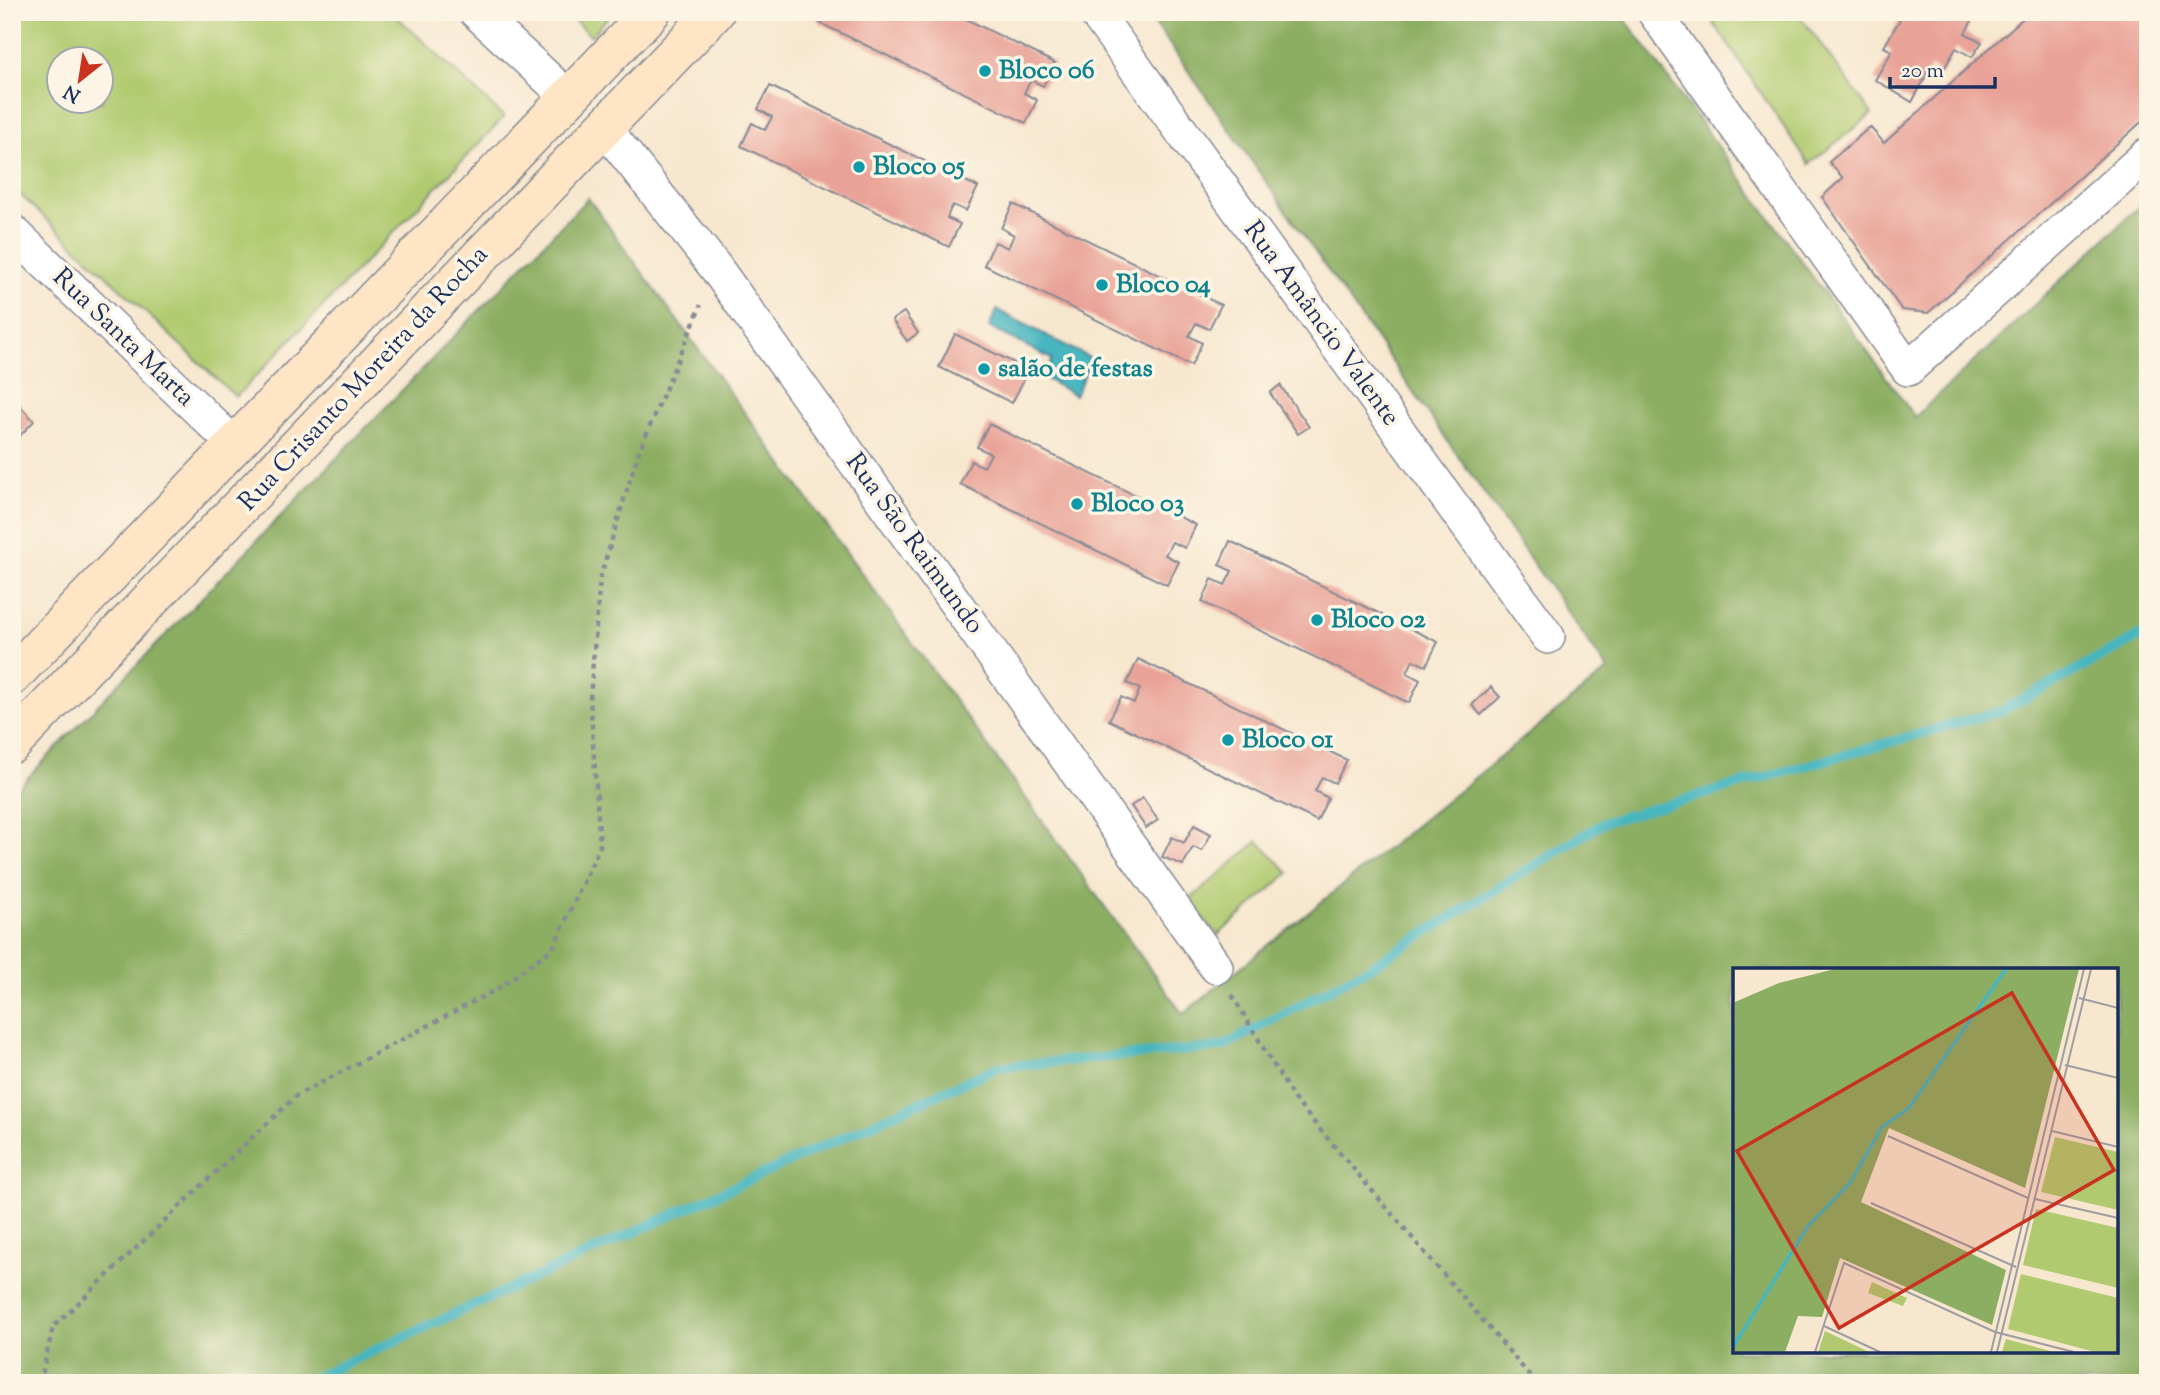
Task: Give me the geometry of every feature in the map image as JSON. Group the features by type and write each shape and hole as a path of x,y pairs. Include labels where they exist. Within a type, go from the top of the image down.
{"main road":[{"name":"Rua Crisanto Moreira da Rocha","path":"12,676 651,12"},
{"name":"Rua Crisanto Moreira da Rocha","path":"12,744 269,480 603,126 715,12"},
{"path":"568,97 603,126"},
{"path":"234,444 269,480"}],"street":[{"path":"476,12 568,97"},
{"name":"Rua Amâncio Valente","path":"1095,12 1548,637"},
{"path":"1654,12 1908,369 2148,155"},
{"name":"Rua São Raimundo","path":"603,126 716,268 1223,980"},
{"name":"Rua Santa Marta","path":"12,231 234,444"}],"path":[{"path":"40,1383 53,1327 296,1096 499,988 553,948 600,846 590,698 600,578 638,454 716,268"},
{"path":"1223,980 1294,1099 1536,1383"}],"green space":[{"path":"12,12 392,12 504,117 236,397 12,187"},
{"path":"565,12 613,12 591,36"},
{"path":"1147,12 1620,12 1915,417 2148,198 2148,1383 12,1383 12,794 588,198 1183,1014 1608,670"},
{"path":"1706,12 1797,12 1872,114 1809,164"},
{"path":"1258,841 1289,873 1218,935 1187,902"}],"water":[{"path":"997,310 1092,359 1075,395 1044,378 1052,359 989,327"}],"building":[{"name":"Bloco 06","path":"823,12 952,12 1055,63 1043,86 1031,80 1024,93 1037,100 1026,123 818,22"},
{"path":"1904,12 1977,12 1965,33 1982,42 1972,57 1956,48 1941,74 1931,67 1912,102 1875,80 1892,51 1884,47"},
{"path":"2030,12 2148,12 2148,116 1928,313 1902,310 1822,197 1843,178 1829,162 1870,127 1884,143"},
{"name":"Bloco 05","path":"770,86 978,187 966,211 953,205 950,210 947,218 960,224 949,247 741,146 752,123 765,130 772,117 758,109"},
{"name":"Bloco 04","path":"1013,204 1221,305 1209,329 1196,323 1189,336 1202,343 1191,366 984,265 995,242 1008,248 1014,235 1001,228"},
{"path":"904,312 918,333 907,341 892,320"},
{"name":"salão de festas","path":"955,334 1029,370 1012,403 939,367"},
{"path":"1280,385 1309,427 1298,434 1270,393"},
{"path":"12,397 34,421 12,444"},
{"name":"Bloco 03","path":"989,424 1196,525 1185,548 1172,542 1165,555 1179,562 1167,585 960,484 971,461 984,467 991,454 977,447"},
{"name":"Bloco 02","path":"1230,541 1438,642 1426,666 1413,660 1407,673 1420,680 1409,703 1202,602 1212,579 1225,585 1232,571 1219,565"},
{"name":"Bloco 01","path":"1138,659 1347,760 1335,783 1322,777 1315,791 1328,798 1317,821 1109,720 1121,697 1134,703 1140,689 1127,683"},
{"path":"1491,687 1500,697 1481,715 1472,705"},
{"path":"1143,798 1158,820 1146,828 1131,806"},
{"path":"1194,825 1211,834 1202,851 1193,847 1183,865 1162,857 1172,837 1184,843"}],"waterway":[{"path":"302,1383 998,1067 1222,1047 1365,970 1605,822 2001,711 2148,632"}],"place":[{"name":"Bloco 06","path":"985,71"},
{"name":"Bloco 05","path":"859,167"},
{"name":"Bloco 04","path":"1102,285"},
{"name":"salão de festas","path":"984,369"},
{"name":"Bloco 03","path":"1077,504"},
{"name":"Bloco 02","path":"1317,620"},
{"name":"Bloco 01","path":"1228,740"}]}
